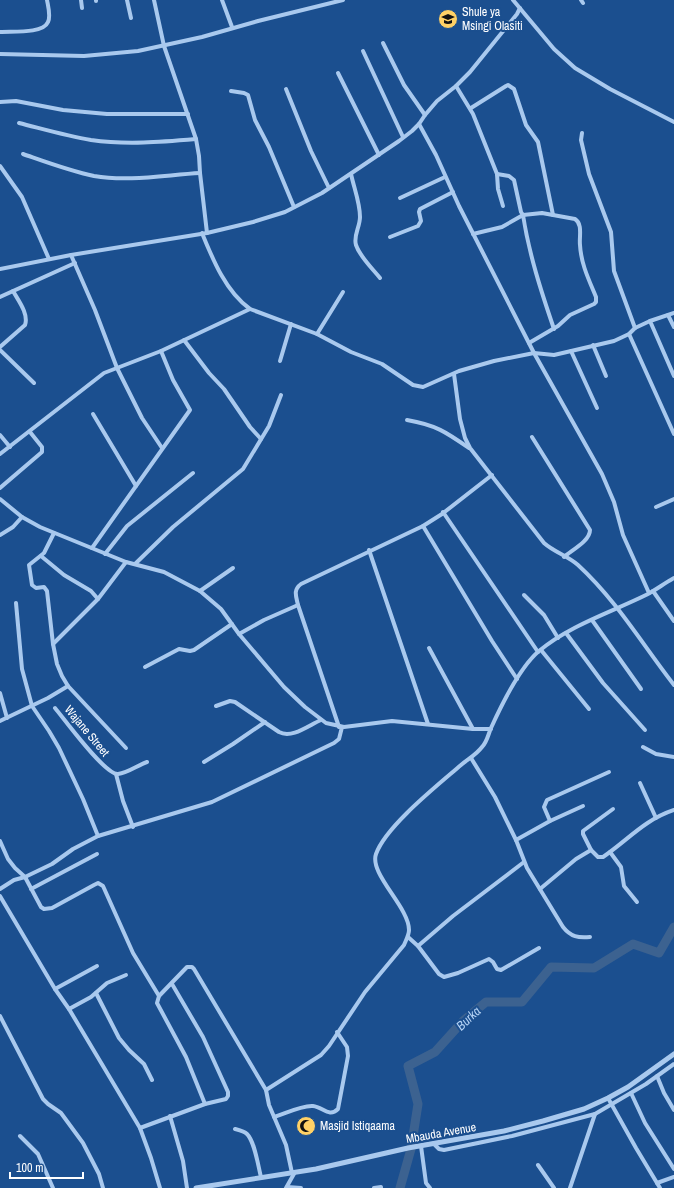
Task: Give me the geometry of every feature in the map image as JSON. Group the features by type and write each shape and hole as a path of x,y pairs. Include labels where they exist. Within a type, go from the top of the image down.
{"street":[{"path":"0,32 36,30 44,28 49,21 47,0"},
{"path":"81,0 82,8"},
{"path":"127,0 131,18"},
{"path":"154,0 164,46 196,139 199,156 205,233 214,261 224,279 240,301 250,309 317,334 351,352 382,364 407,382 418,387 427,386 454,374 494,361 534,353 554,355 614,341 629,334 635,328 674,313"},
{"path":"222,0 232,27"},
{"path":"0,54 84,56 138,51 202,37 232,27 343,0"},
{"path":"513,0 554,49 575,68 610,89 674,122"},
{"path":"0,269 71,255 205,233 269,218 294,208 351,174 379,155 419,124 442,96 456,86 470,72 517,14 520,8"},
{"path":"383,42 407,90 425,115"},
{"path":"363,51 403,137"},
{"path":"338,72 379,155"},
{"path":"471,108 508,85 514,89 526,125 538,142 553,215"},
{"path":"456,86 471,108 497,174 498,189 503,206"},
{"path":"286,89 311,151 329,188"},
{"path":"231,91 244,93 248,96 255,120 269,147 294,208"},
{"path":"0,102 16,101 63,110 107,114 188,114"},
{"path":"19,123 90,140 107,142 127,143 196,139"},
{"path":"419,124 436,155 473,234 534,353 602,474 614,502 623,535 651,592 674,620"},
{"path":"582,133 581,140 589,174 610,232 614,271 635,328"},
{"path":"23,154 79,172 109,177 142,177 200,173"},
{"path":"0,166 22,197 50,259"},
{"path":"351,174 360,217 355,237 356,246 380,278"},
{"path":"497,174 509,176 514,180 523,215 526,237 554,329"},
{"path":"400,198 445,177"},
{"path":"390,236 418,226 421,221 419,212 420,209 453,192"},
{"path":"473,234 502,227 523,215 538,212 575,219 580,224 582,263 596,302 568,316 554,329 529,343"},
{"path":"71,255 98,317 117,368 142,418 162,448"},
{"path":"0,296 75,263"},
{"path":"13,291 24,313 26,322 25,325 0,349 34,383"},
{"path":"317,334 343,292"},
{"path":"0,454 100,376 161,351 250,309"},
{"path":"668,315 674,327"},
{"path":"650,322 674,376"},
{"path":"280,361 291,324"},
{"path":"629,334 674,434"},
{"path":"184,340 229,396 260,439"},
{"path":"593,345 606,376"},
{"path":"571,350 597,408"},
{"path":"92,548 190,410 161,351"},
{"path":"454,374 460,418 465,438 470,448 539,538 548,547 576,563 618,608 674,685"},
{"path":"135,564 173,527 243,469 269,426 281,395"},
{"path":"93,414 136,486"},
{"path":"407,420 425,423 441,429 470,448"},
{"path":"0,488 42,452 42,447 30,432"},
{"path":"0,435 10,447"},
{"path":"532,437 590,530 587,538 564,557"},
{"path":"105,554 127,526 193,473"},
{"path":"0,889 14,880 25,877 52,864 73,849 98,836 133,827 222,798 334,743 339,739 340,727 298,605 295,593 299,586 369,550 423,526 492,475"},
{"path":"0,498 22,517 40,527 126,562 164,572 200,591 222,609 239,634 288,691 321,720 331,725 340,727 388,721 473,729 491,729"},
{"path":"656,506 674,498"},
{"path":"443,512 539,651 589,709"},
{"path":"0,535 13,527 22,517"},
{"path":"423,526 492,641 517,679"},
{"path":"54,533 47,548 41,556 30,563 29,568 32,585 36,588 44,587 47,591 53,644 57,664 68,686 126,748"},
{"path":"369,550 428,724"},
{"path":"41,556 64,575 89,589 98,600"},
{"path":"53,644 98,600 126,562"},
{"path":"200,591 233,568"},
{"path":"266,1090 321,1055 365,992 404,945 408,937 409,930 400,905 379,873 375,863 376,855 390,832 417,804 482,748 517,679 526,665 539,651 566,633 651,592 674,578"},
{"path":"524,595 544,615 558,638"},
{"path":"16,603 22,669 32,706 59,748 83,799 98,836"},
{"path":"239,634 264,620 298,605"},
{"path":"592,620 641,688"},
{"path":"145,667 179,649 190,651 194,650 232,624"},
{"path":"566,633 594,672 645,730"},
{"path":"429,648 473,729"},
{"path":"0,721 48,698 68,686"},
{"path":"0,693 7,718"},
{"path":"216,706 232,701 279,732 287,735 321,720"},
{"name":"Wajane Street","path":"55,708 93,756 116,774"},
{"path":"204,762 265,722"},
{"path":"642,747 656,754 674,757"},
{"path":"471,758 495,797 516,840 524,862 566,932 579,938 590,937"},
{"path":"133,827 123,801 116,774 122,773 147,762"},
{"path":"550,821 544,807 547,800 609,772"},
{"path":"640,783 656,818"},
{"path":"516,840 550,821 583,806"},
{"path":"613,809 583,831 591,850 600,858 610,852 637,829 674,810"},
{"path":"0,841 8,859 25,877 41,907 47,910 94,884 98,883 104,886 130,948 159,996"},
{"path":"540,889 576,859 591,850"},
{"path":"610,852 621,867 624,886 637,902"},
{"path":"31,889 97,854"},
{"path":"418,946 453,916 524,862"},
{"path":"0,896 140,1128 160,1188"},
{"path":"408,937 418,946 439,974 444,977 458,973 489,959 493,962 497,969 501,970 539,948"},
{"path":"55,989 97,966"},
{"path":"205,1104 186,1057 158,1005 157,1000 159,996 187,967 192,967 194,969 266,1090 266,1097 286,1145 294,1172 286,1187 301,1188"},
{"path":"68,1009 88,999 107,983 126,975"},
{"path":"140,1128 205,1104 226,1099 228,1096 228,1092 204,1037 172,984"},
{"path":"96,993 119,1038 144,1064 152,1080"},
{"path":"0,1016 43,1099 61,1113 84,1143 99,1174 102,1188"},
{"path":"274,1117 310,1106 330,1113 338,1109 348,1056 347,1047 337,1032"},
{"name":"Mbauda Avenue","path":"196,1188 324,1167 420,1146 504,1131 584,1108 608,1098 628,1087 674,1054"},
{"path":"434,1144 439,1149 444,1150 512,1136 595,1114 631,1093 674,1064"},
{"path":"657,1076 664,1093 674,1110"},
{"path":"631,1093 645,1123 674,1169"},
{"path":"608,1098 660,1188"},
{"path":"570,1188 595,1114"},
{"path":"170,1116 183,1161 187,1188"},
{"path":"235,1129 247,1133 254,1149 261,1177"},
{"path":"20,1136 38,1154 53,1188"},
{"path":"420,1146 426,1183 430,1188"},
{"path":"538,1165 554,1188"},
{"path":"657,1183 674,1176"},
{"path":"374,1188 381,1187"}],"waterway":[{"name":"Burka","path":"400,1188 411,1149 418,1104 408,1066 435,1052 463,1021 486,1002 522,1002 551,967 594,968 633,944 659,953 674,927"}],"place":[{"name":"Shule ya Msingi Olasiti","path":"448,19"},
{"name":"Masjid Istiqaama","path":"306,1126"}]}
